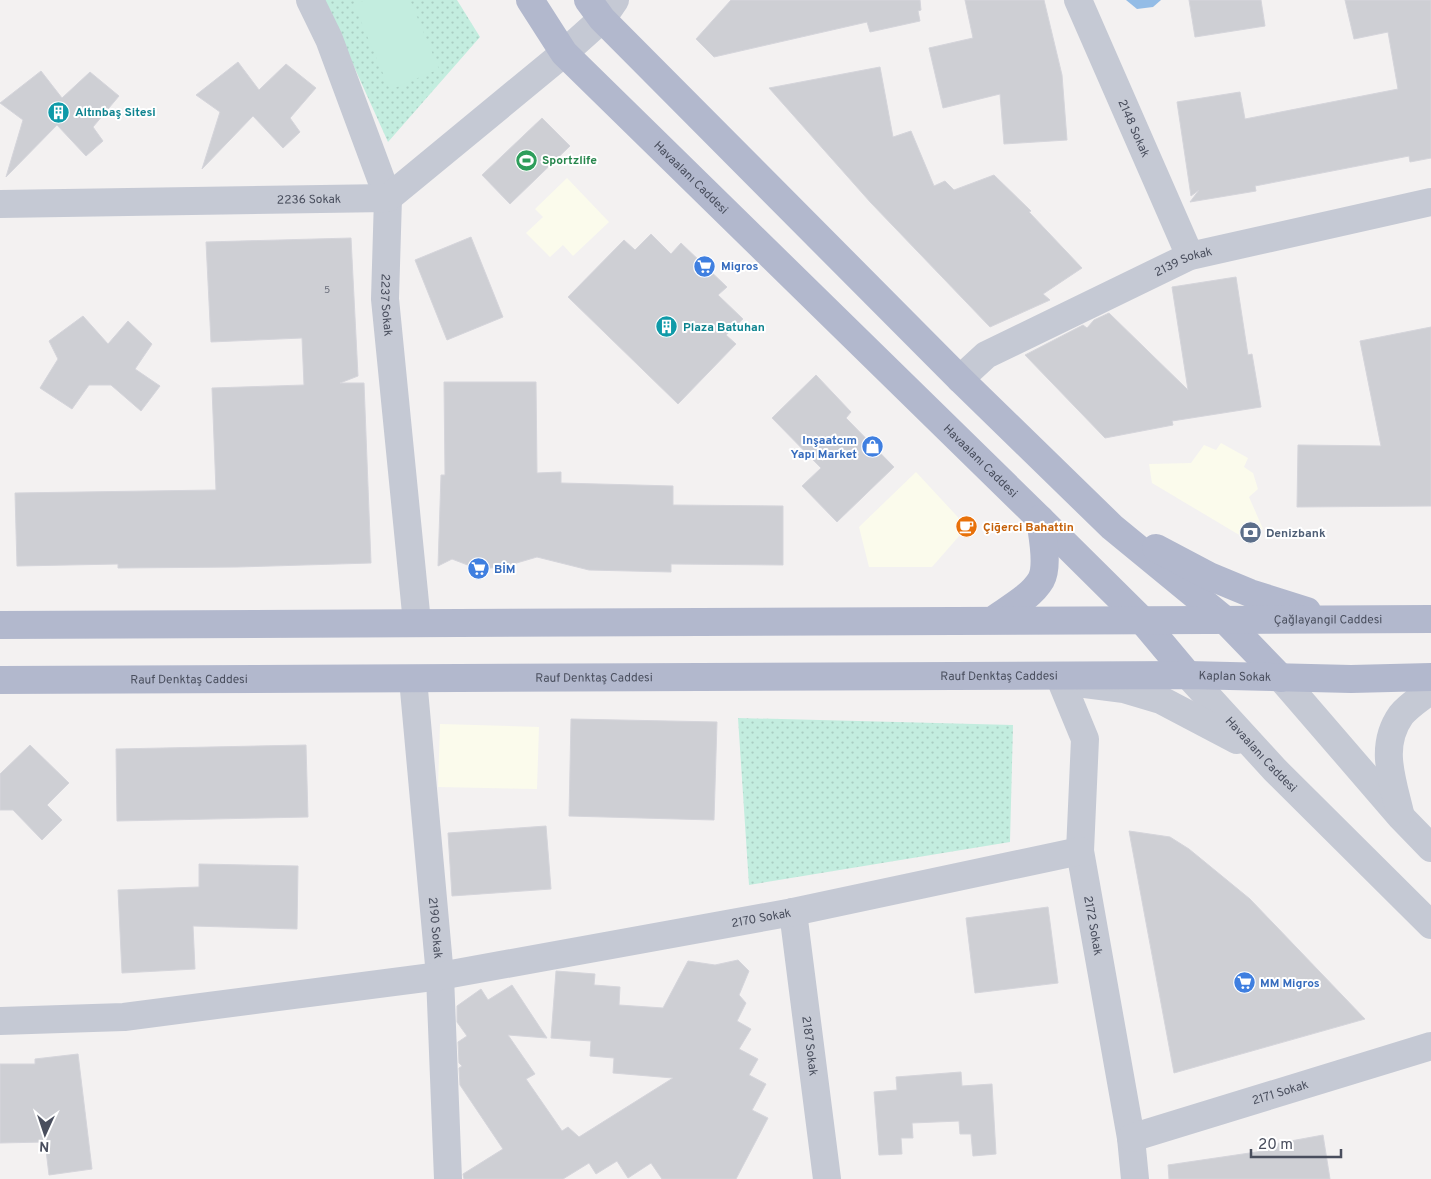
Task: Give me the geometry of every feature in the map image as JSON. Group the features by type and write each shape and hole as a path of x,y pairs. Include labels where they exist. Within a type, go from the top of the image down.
{"main road":[{"name":"Havaalanı Caddesi","path":"530,0 564,52 1040,518 1141,619 1188,675"},
{"path":"602,6 960,379 1114,528 1224,619 1282,678 1431,677"},
{"path":"993,620 1022,599 1041,580 1045,553 1040,518"},
{"path":"1114,528 1209,576 1250,593 1333,619"},
{"path":"0,625 1141,619"},
{"name":"Çağlayangil Caddesi","path":"1141,619 1431,619"},
{"name":"Kaplan Sokak","path":"1188,675 1282,678"},
{"name":"Rauf Denktaş Caddesi","path":"0,680 1024,676 1060,678 1188,675"}],"street":[{"name":"2237 Sokak","path":"310,0 329,39 388,198 385,299 417,623"},
{"name":"2148 Sokak","path":"1078,0 1190,256"},
{"path":"388,198 564,52 602,6"},
{"name":"2236 Sokak","path":"0,204 388,198"},
{"name":"2139 Sokak","path":"960,379 986,355 1190,256 1431,202"},
{"name":"Havaalanı Caddesi","path":"1188,675 1258,752 1431,925"},
{"path":"1060,678 1124,690 1161,700 1191,714 1258,752"},
{"name":"2172 Sokak","path":"1060,678 1085,739 1080,851 1131,1138 1135,1179"},
{"path":"1282,678 1401,817 1431,848"},
{"name":"2190 Sokak","path":"412,679 440,976 448,1179"},
{"path":"1401,817 1390,770 1387,746 1401,715 1431,690"},
{"name":"2170 Sokak","path":"0,1021 124,1018 440,976 793,912 1080,851"},
{"name":"2187 Sokak","path":"793,912 827,1179"},
{"name":"2171 Sokak","path":"1131,1138 1431,1046"}],"shaded area":[{"path":"567,178 609,222 573,256 563,245 550,257 526,233 543,217 535,209"},
{"path":"1221,443 1248,458 1244,467 1253,473 1258,489 1249,497 1263,529 1241,536 1152,483 1149,464 1191,463 1204,445 1216,450"},
{"path":"916,472 967,527 932,567 869,567 859,527"},
{"path":"440,724 539,727 537,789 438,787"}],"green space":[{"path":"324,0 457,0 480,37 388,142"},
{"path":"365,0 410,0 439,69 390,90 354,5"},
{"path":"738,718 1013,725 1010,842 749,885"}],"water":[{"path":"1126,0 1161,0 1153,7 1137,9"}],"building":[{"path":"731,0 920,0 921,10 918,11 920,21 870,32 867,22 714,57 696,39"},
{"path":"965,0 1044,0 1062,75 1067,140 1004,144 1000,94 943,108 929,48 973,38"},
{"path":"1189,0 1261,0 1265,26 1195,37"},
{"path":"1345,0 1431,0 1431,158 1410,162 1409,156 1255,186 1256,191 1190,202 1199,190 1191,196 1177,102 1240,92 1245,119 1398,89 1388,32 1354,39"},
{"path":"238,62 259,90 286,64 316,88 290,118 300,132 283,148 253,116 202,169 220,112 196,95"},
{"path":"880,67 893,137 911,131 934,186 945,181 954,190 994,175 1031,211 1029,212 1082,268 1043,294 1050,300 990,327 871,203 769,88"},
{"name":"Altınbaş Sitesi","path":"41,71 62,98 90,72 119,96 93,127 103,141 86,156 57,125 6,177 23,120 0,103"},
{"name":"Sportzlife","path":"542,118 570,146 510,204 482,175"},
{"name":"Plaza Batuhan","path":"651,234 671,254 681,243 727,287 718,295 743,319 726,335 736,344 678,404 568,297 624,240 635,250"},
{"path":"471,237 503,317 447,340 415,260"},
{"path":"351,238 358,376 340,383 364,383 371,563 238,567 118,568 118,564 17,566 15,493 216,490 212,388 304,385 302,338 211,342 206,242"},
{"path":"1236,277 1248,355 1252,354 1261,407 1172,421 1173,425 1105,438 1025,355 1083,325 1087,328 1094,320 1109,313 1188,390 1172,287"},
{"path":"83,316 108,344 128,321 152,344 135,369 160,386 141,411 111,385 89,385 72,409 40,388 58,359 49,341"},
{"path":"1431,327 1431,506 1297,507 1298,445 1381,446 1360,341"},
{"path":"816,375 851,412 846,418 894,467 837,522 802,486 821,468 772,418"},
{"path":"444,382 536,382 537,473 561,472 561,483 673,486 673,505 783,506 783,565 671,564 671,572 589,570 537,557 503,567 478,569 452,559 438,566 441,475 445,475"},
{"path":"571,719 717,722 714,820 569,816"},
{"path":"30,745 69,783 47,805 62,820 42,840 13,810 0,810 0,774"},
{"path":"306,745 308,817 117,821 116,749"},
{"path":"546,826 551,889 452,896 448,833"},
{"name":"MM Migros","path":"1129,831 1170,837 1189,849 1250,899 1365,1019 1174,1073"},
{"path":"199,864 298,866 297,929 193,926 195,969 122,973 118,890 199,887"},
{"path":"1048,907 1058,983 975,993 966,918"},
{"path":"738,960 749,971 739,995 746,1003 737,1021 751,1029 739,1049 758,1059 749,1075 766,1084 752,1110 768,1118 736,1179 662,1179 651,1163 628,1178 617,1161 596,1174 589,1163 563,1179 464,1179 463,1174 503,1149 460,1085 459,1068 462,1066 459,1063 458,1042 467,1036 457,1022 457,1006 481,989 488,1000 512,985 547,1038 508,1035 535,1074 526,1079 562,1131 568,1127 579,1137 673,1078 613,1073 614,1058 590,1056 591,1041 551,1038 556,971 595,974 594,985 620,987 619,1005 663,1008 688,961 715,965"},
{"path":"78,1054 92,1169 49,1175 45,1142 0,1143 0,1064 35,1064 35,1059"},
{"path":"961,1072 962,1086 992,1084 996,1154 973,1156 971,1134 960,1134 959,1121 912,1123 913,1138 901,1138 902,1154 879,1155 874,1092 897,1090 896,1077"},
{"path":"1323,1135 1330,1179 1169,1179 1168,1165 1270,1150 1269,1145"}],"place":[{"name":"Altınbaş Sitesi","path":"59,112"},
{"name":"Sportzlife","path":"526,160"},
{"name":"Migros","path":"705,266"},
{"name":"Plaza Batuhan","path":"667,327"},
{"name":"Inşaatcım Yapı Market","path":"873,447"},
{"name":"Çiğerci Bahattin","path":"967,527"},
{"name":"Denizbank","path":"1250,533"},
{"name":"BİM","path":"478,569"},
{"name":"MM Migros","path":"1244,983"}]}
